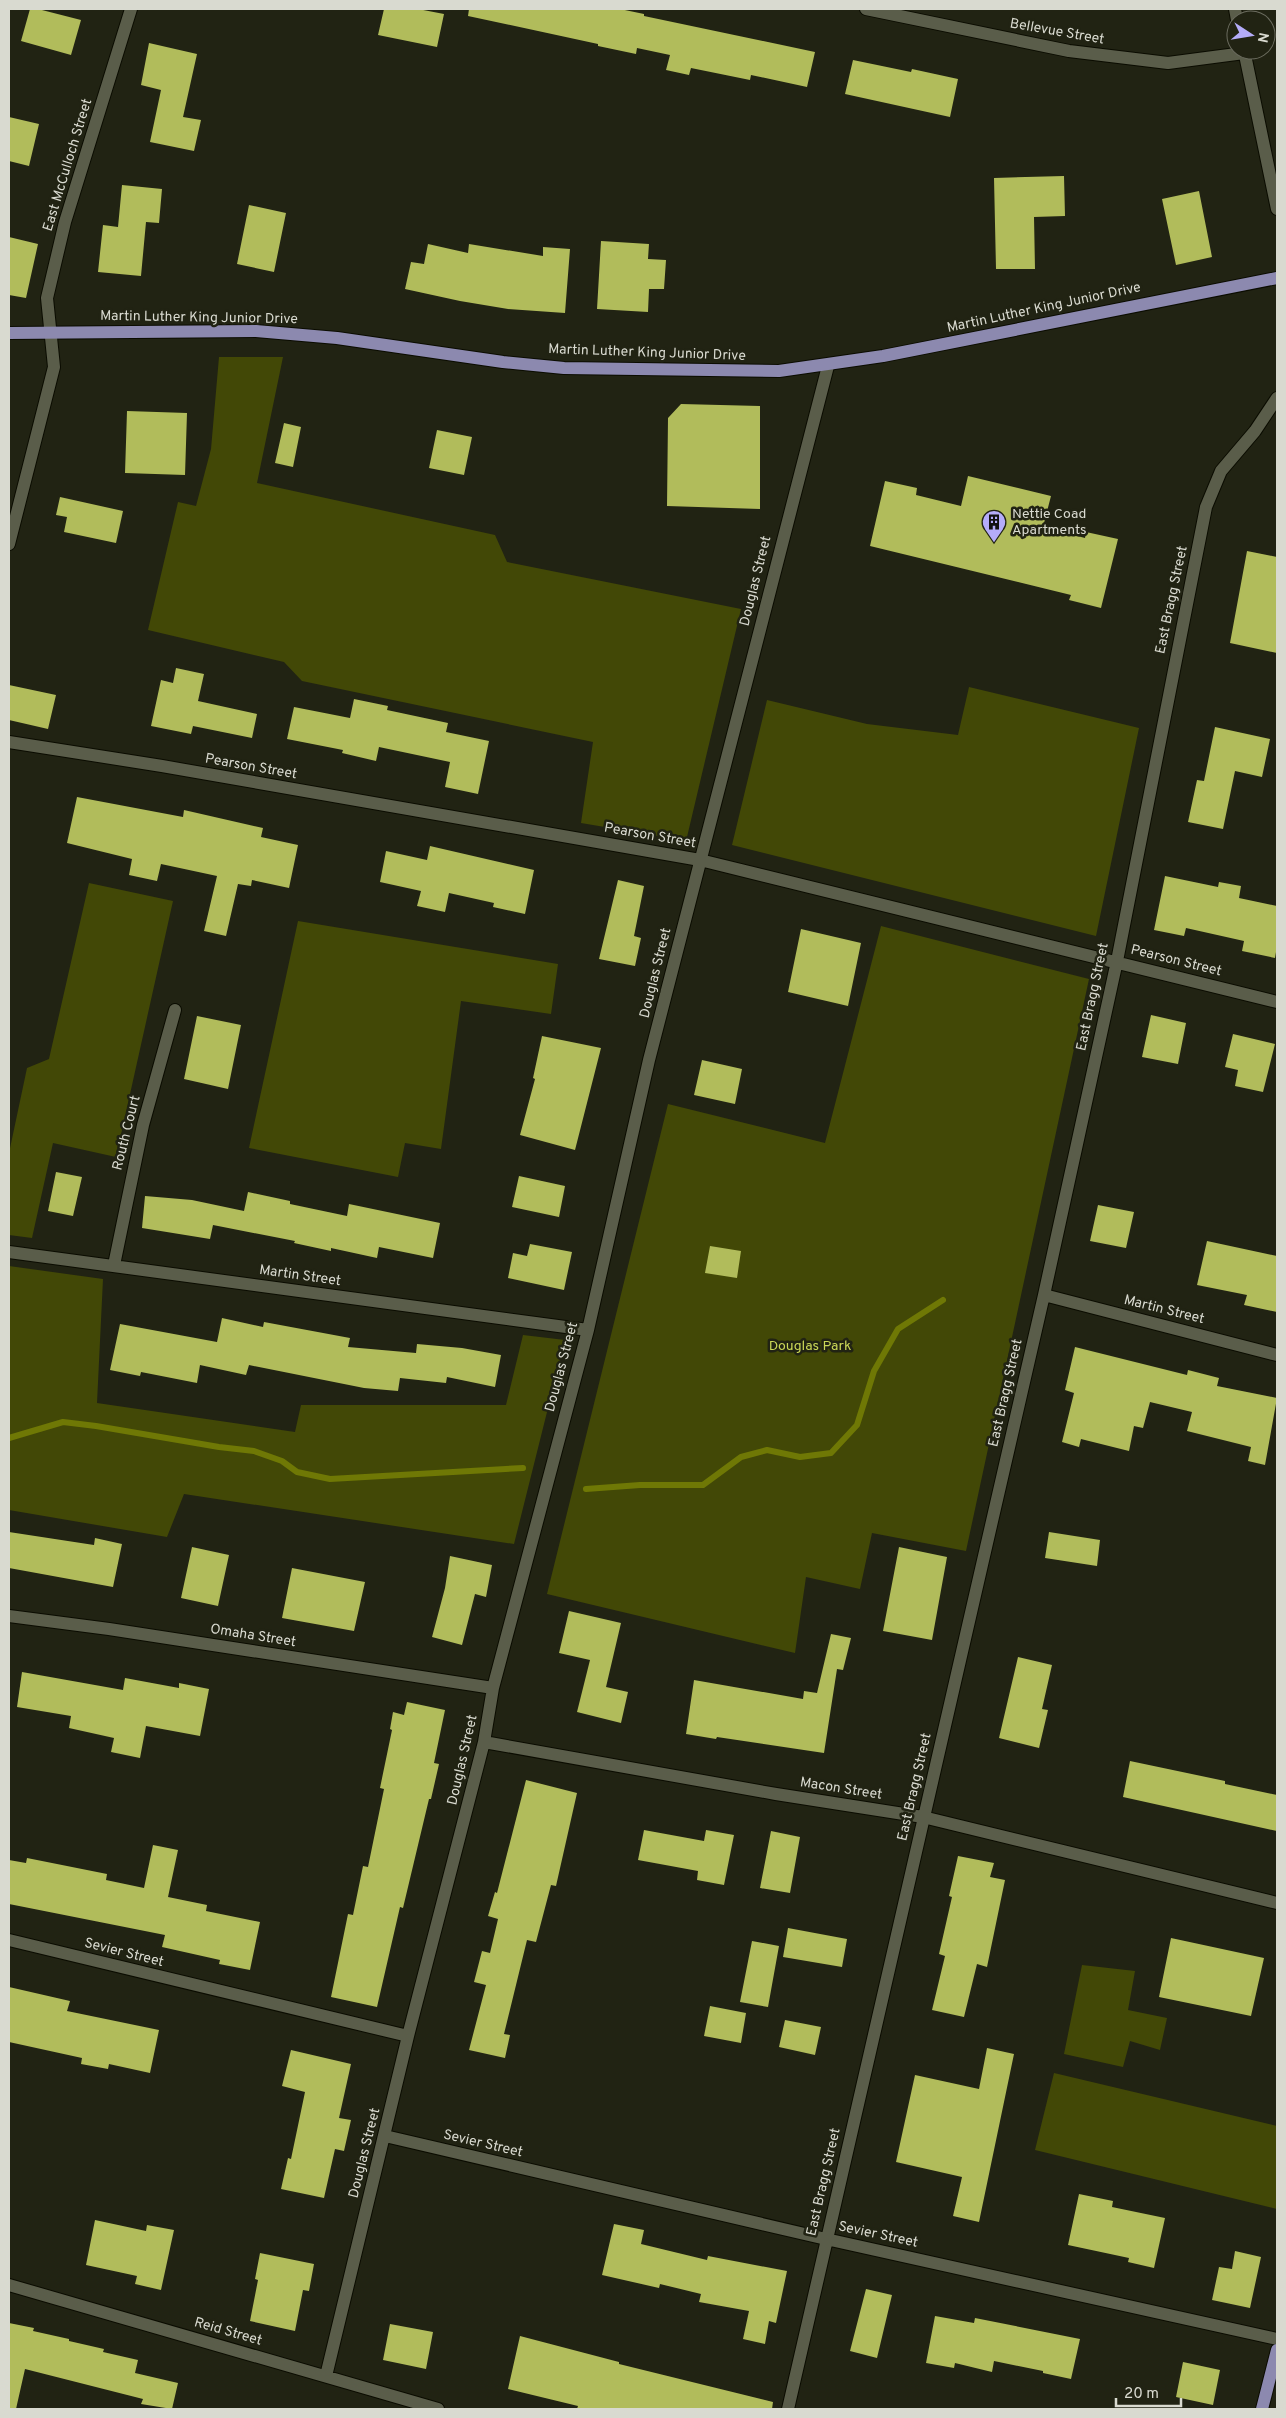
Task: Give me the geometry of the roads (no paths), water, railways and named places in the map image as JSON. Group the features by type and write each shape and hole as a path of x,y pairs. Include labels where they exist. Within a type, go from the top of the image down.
{"main road":[{"name":"Martin Luther King Junior Drive","path":"9,333 256,331 307,335 504,362 564,368 779,371 828,366 1277,278"},
{"path":"1262,2409 1277,2350"}],"street":[{"name":"East McCulloch Street","path":"9,544 54,367 47,298 65,222 131,9"},
{"name":"Bellevue Street","path":"866,9 1069,51 1168,63 1226,55"},
{"path":"1246,60 1277,209"},
{"name":"Douglas Street","path":"326,2376 408,2036 484,1742 493,1688 588,1330 649,1060 828,366"},
{"name":"East Bragg Street","path":"788,2409 1044,1295 1117,961 1206,508 1221,471 1255,431 1277,398"},
{"name":"Pearson Street","path":"9,742 162,766 700,860 1117,961 1277,1002"},
{"name":"Routh Court","path":"114,1266 143,1125 176,1010"},
{"name":"Martin Street","path":"9,1252 588,1330"},
{"name":"Martin Street","path":"1044,1295 1277,1355"},
{"name":"Omaha Street","path":"9,1616 109,1629 493,1688"},
{"name":"Macon Street","path":"484,1742 776,1794 923,1817 1277,1903"},
{"name":"Sevier Street","path":"9,1940 408,2036"},
{"name":"Sevier Street","path":"385,2136 826,2239 1277,2338"},
{"name":"Reid Street","path":"9,2284 438,2409"}],"waterway":[{"path":"586,1489 640,1485 703,1485 741,1457 767,1450 800,1457 831,1453 857,1425 874,1371 898,1329 943,1300"},
{"path":"9,1438 63,1422 96,1426 219,1447 254,1451 282,1461 297,1472 330,1479 523,1468"}],"place":[{"name":"Nettie Coad Apartments","path":"994,543"}],"park label":[{"name":"Douglas Park","path":"810,1346"}]}
